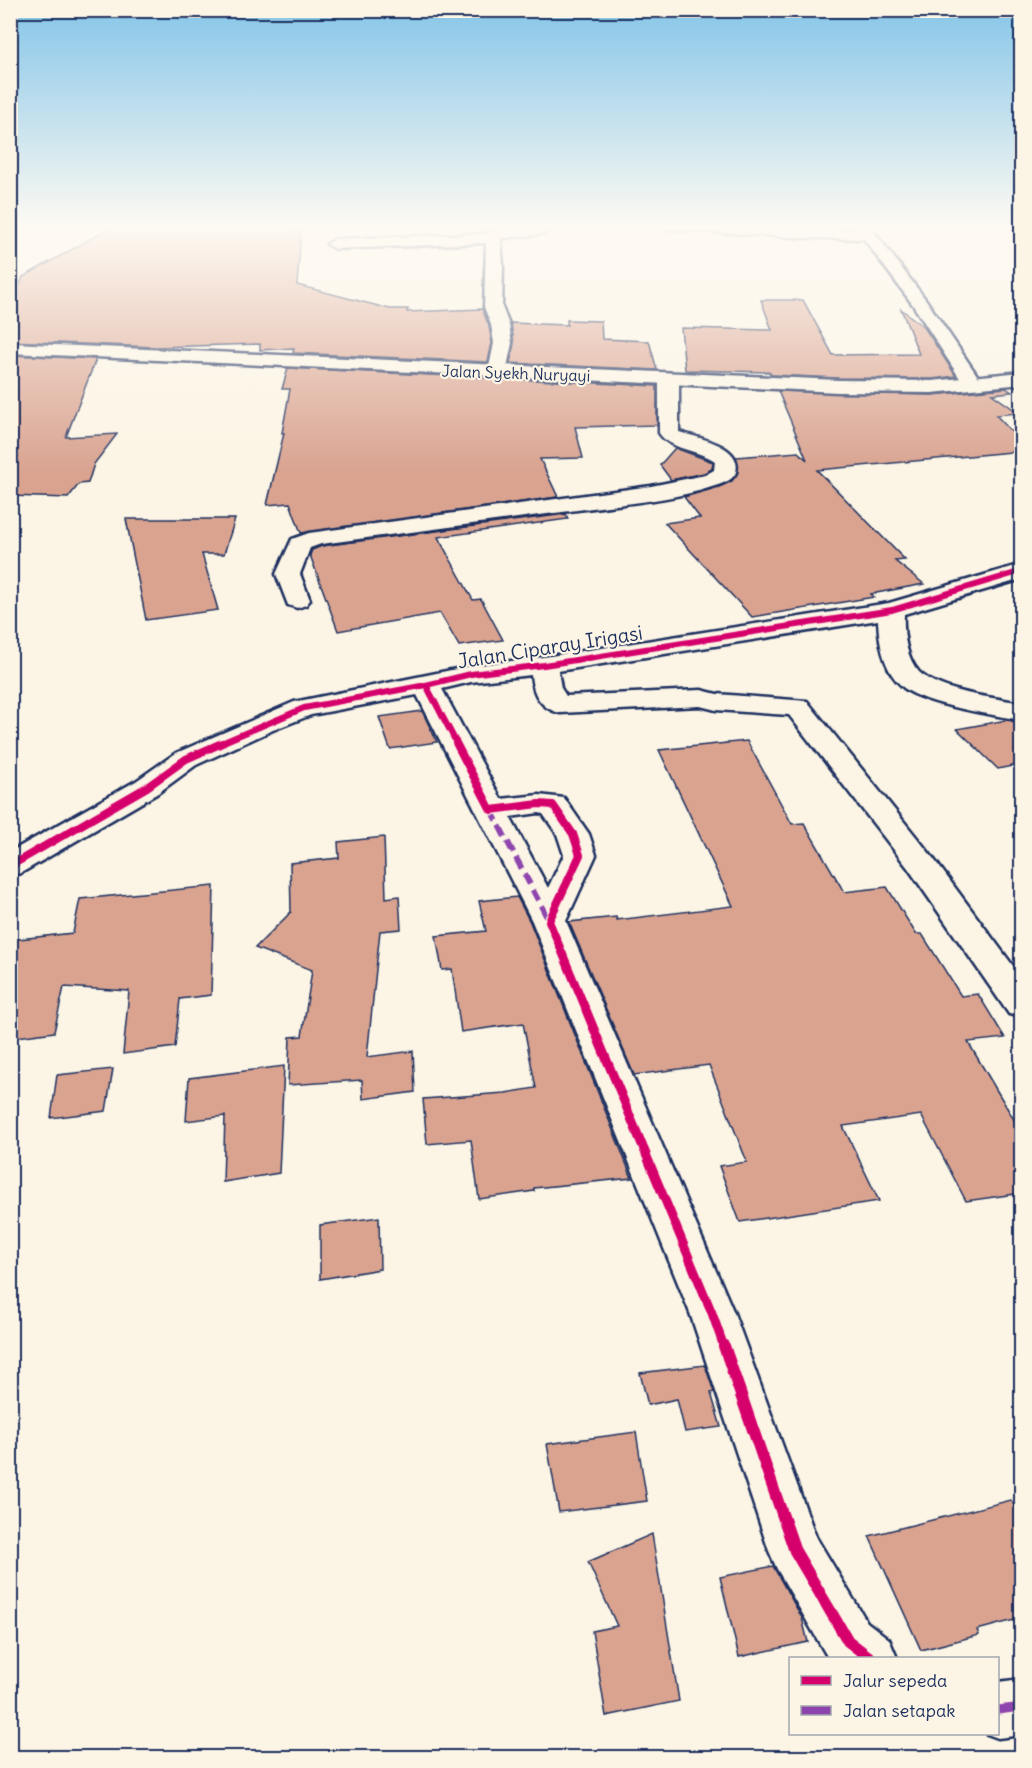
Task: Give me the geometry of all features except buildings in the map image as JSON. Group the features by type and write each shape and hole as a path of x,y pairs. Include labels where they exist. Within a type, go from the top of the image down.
{"street":[{"path":"493,308 500,325 503,343 497,372"},
{"path":"924,308 973,384"},
{"name":"Jalan Syekh Nuryayi","path":"10,348 497,372 890,388 973,384 1022,378"},
{"path":"297,600 288,574 300,544 317,538 651,493 712,480 725,473 726,459 714,451 671,436 669,379"},
{"name":"Jalan Ciparay Irigasi","path":"10,866 147,787 186,759 304,708 426,685 471,674 892,624 1022,571"},
{"path":"892,624 906,674 915,683 935,692 1022,712"},
{"path":"544,665 548,693 553,702 560,705 701,698 716,702 797,707 918,861 1022,1005"},
{"path":"426,685 549,921 712,1313 795,1551 848,1641 868,1657"},
{"path":"491,810 546,803 553,805 573,834 580,855 549,921"},
{"path":"999,1710 1022,1707"}],"marked path":[{"path":"491,810 549,921"},
{"path":"999,1710 1022,1707"}],"cycle path":[{"path":"10,866 147,787 186,759 304,708 426,685 471,674 544,665 892,610 1022,571"},
{"path":"426,685 491,810 539,804 553,805 573,834 580,855 549,921 712,1313 795,1551 848,1641 869,1657"}]}
